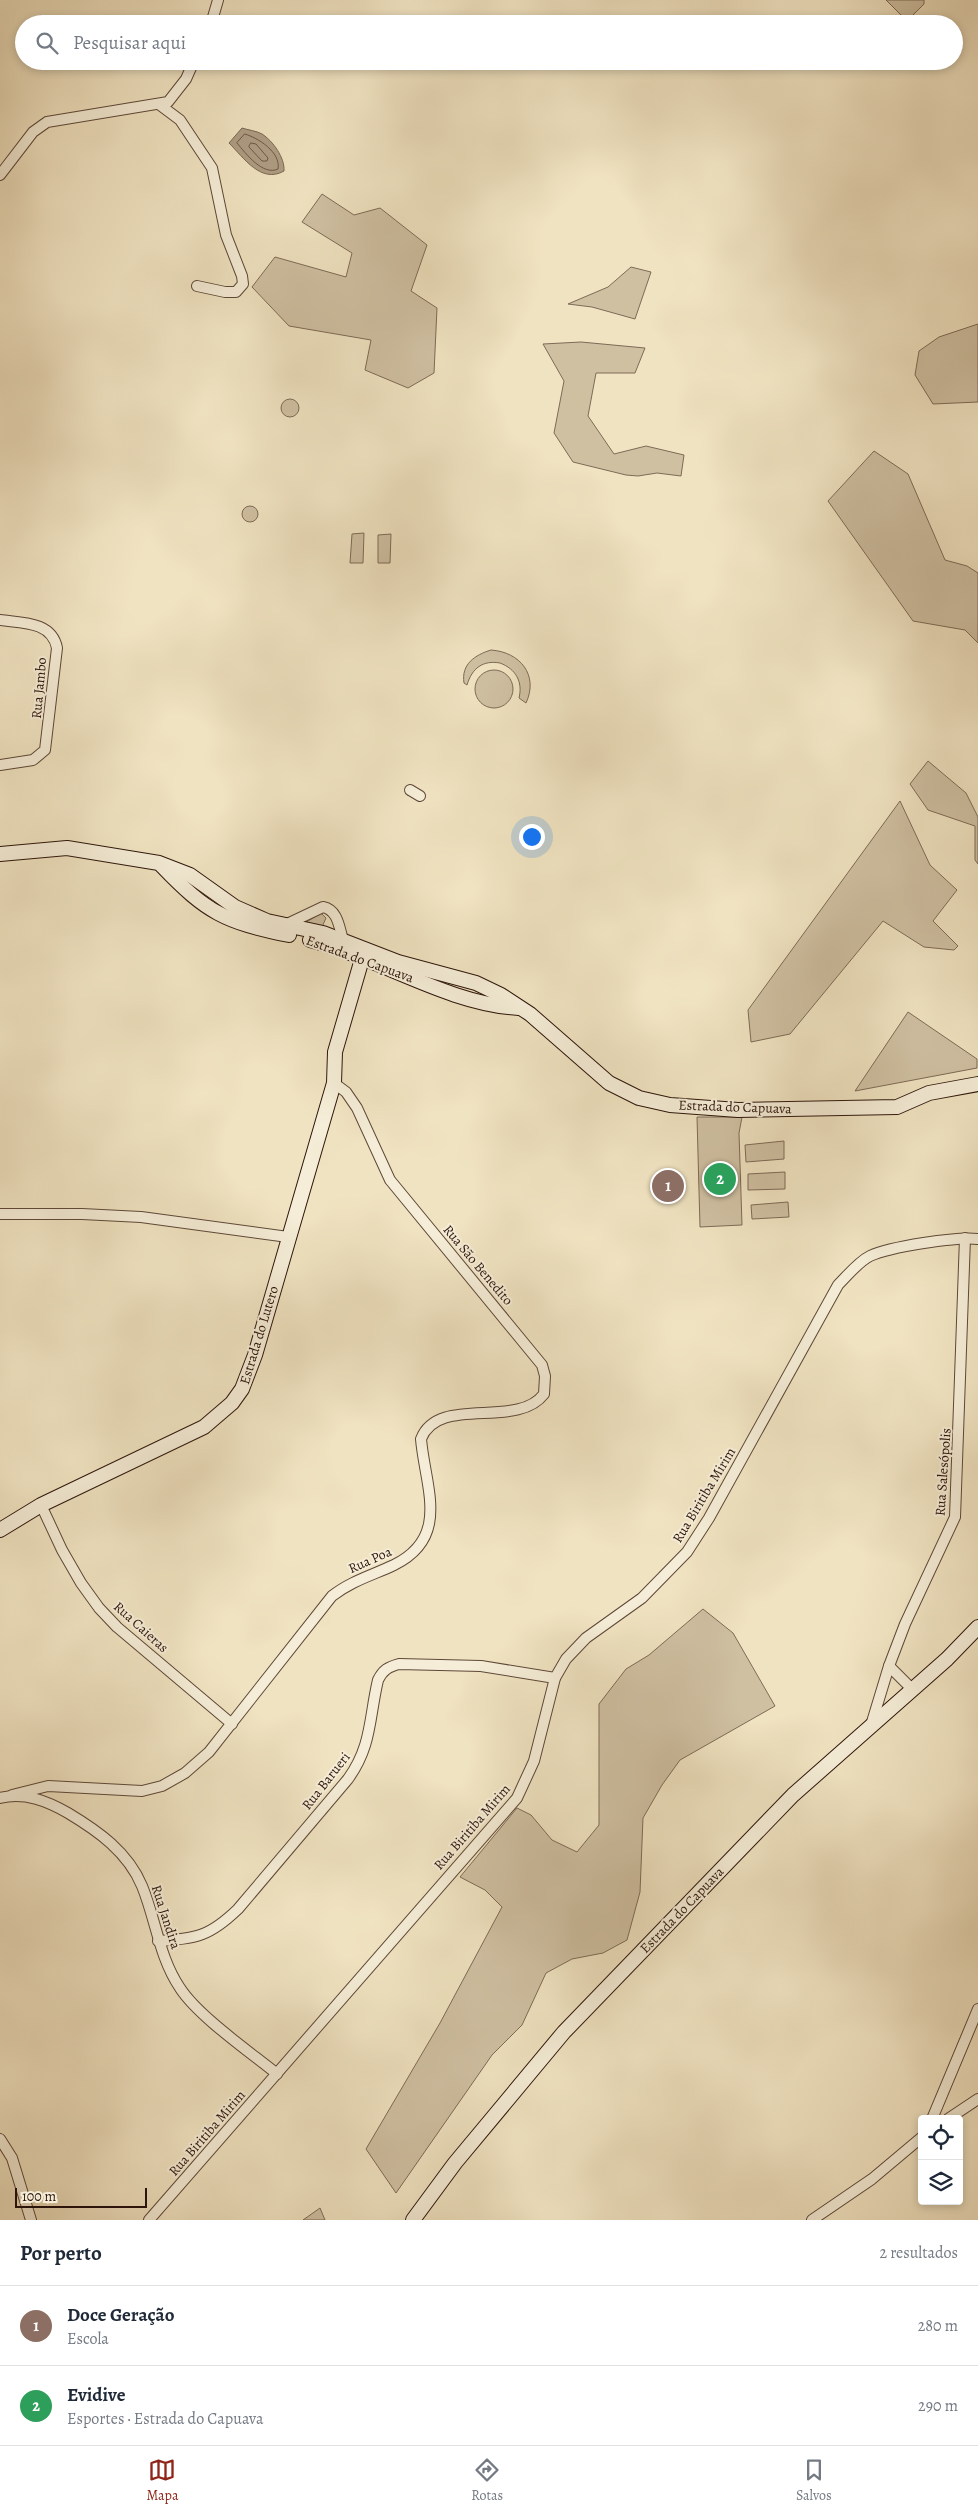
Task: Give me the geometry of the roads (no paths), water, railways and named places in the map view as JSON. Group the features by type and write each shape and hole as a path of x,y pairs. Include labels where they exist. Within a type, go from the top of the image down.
{"street":[{"path":"214,15 218,0"},
{"path":"0,175 28,138 46,122 160,105 174,96 189,70"},
{"path":"160,105 180,120 212,168 226,235 242,276 243,284 236,292 225,292 197,286"},
{"name":"Rua Jambo","path":"0,620 34,624 42,628 55,640 57,648 45,750 33,760 0,765"},
{"path":"410,790 420,796"},
{"name":"Estrada do Capuava","path":"0,854 66,848 159,863 190,875 221,897 250,914 343,940 398,962 476,983 502,995 544,1025 609,1083 638,1098 670,1105 738,1110 897,1107 929,1093 978,1084"},
{"name":"Estrada do Capuava","path":"159,863 186,892 212,912 244,925 324,943 429,985 504,1007 520,1008"},
{"path":"212,912 212,902 221,897"},
{"path":"285,925 323,907 334,913 343,940"},
{"name":"Estrada do Lutero","path":"0,1530 41,1504 204,1427 232,1403 242,1389 255,1355 334,1083 335,1052 366,961"},
{"path":"471,998 476,991 476,983"},
{"name":"Rua São Benedito","path":"334,1083 346,1092 357,1108 390,1180 542,1365 545,1376 544,1394 532,1406 461,1414"},
{"path":"0,1214 82,1214 141,1217 288,1237"},
{"name":"Rua Biritiba Mirim","path":"149,2220 517,1798 534,1761 555,1678 566,1659 586,1638 642,1598 686,1552 709,1518 838,1285 870,1256 898,1249 965,1238 978,1239"},
{"name":"Rua Salesópolis","path":"872,1722 889,1666 906,1624 955,1517 965,1238"},
{"name":"Rua Poa","path":"232,1724 332,1596 347,1585 409,1557 421,1544 429,1529 431,1512 421,1439 424,1429 431,1423 461,1414"},
{"name":"Rua Caieras","path":"41,1504 76,1575 99,1608 117,1627 232,1724"},
{"name":"Estrada do Capuava","path":"413,2220 454,2163 564,2032 792,1795 872,1722 947,1659 978,1627"},
{"name":"Rua Barueri","path":"158,1941 206,1934 219,1928 238,1909 348,1779 358,1765 366,1748 378,1680 382,1672 388,1667 399,1664 481,1666 555,1678"},
{"path":"889,1666 912,1689"},
{"name":"Rua Jandira","path":"0,1798 48,1786 142,1791 162,1786 185,1773 203,1757 232,1724"},
{"path":"48,1786 50,1802"},
{"name":"Rua Jandira","path":"12,1795 50,1802 92,1828 113,1844 129,1862 142,1885 167,1966 181,1990 201,2011 276,2074"},
{"path":"934,2115 978,2009"},
{"path":"954,2115 978,2098"},
{"path":"0,2139 12,2158 31,2220"},
{"path":"812,2220 872,2179 918,2140"}],"water":[{"path":"242,128 260,133 270,141 278,150 283,161 284,171 276,174 260,172 241,156 229,143"}],"place":[{"name":"Evidive","path":"720,1179"},
{"name":"Doce Geração","path":"668,1186"}]}
